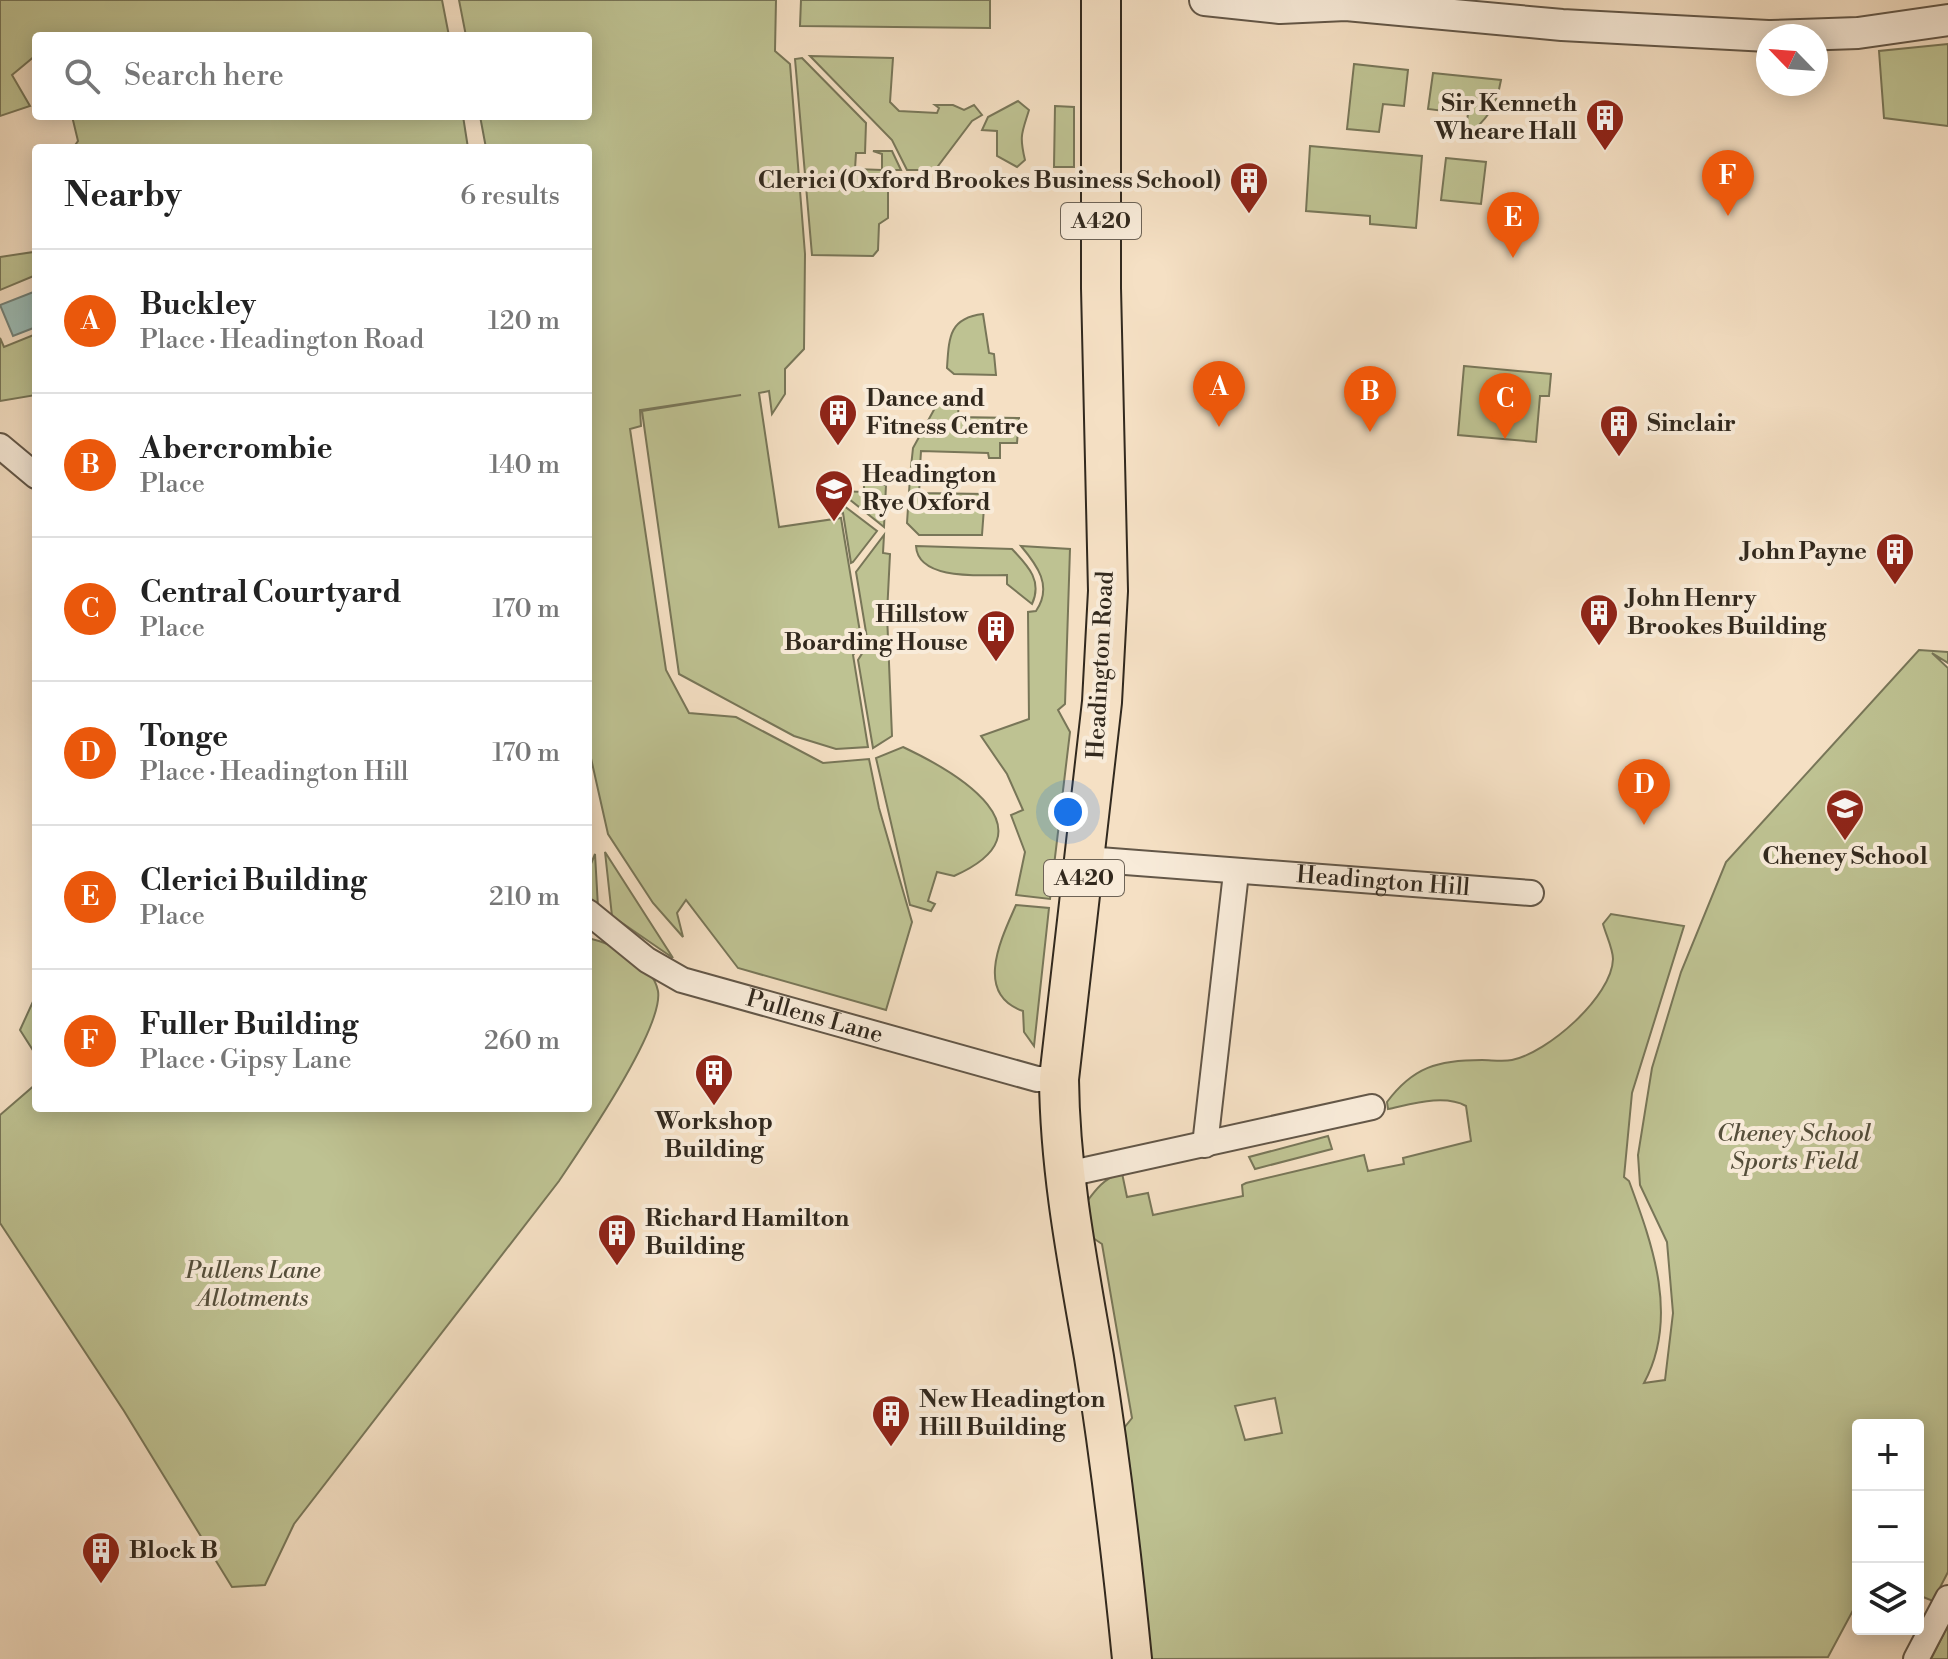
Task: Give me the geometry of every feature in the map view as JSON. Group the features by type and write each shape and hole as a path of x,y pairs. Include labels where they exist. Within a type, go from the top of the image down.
{"main road":[{"name":"Headington Road","path":"1101,0 1101,288 1108,591 1102,702 1059,1079 1063,1175 1116,1499 1132,1659"}],"street":[{"path":"1208,0 1280,8 1346,5 1562,25 1756,35"},
{"path":"1828,34 1858,33 1948,20"},
{"path":"0,447 32,473"},
{"name":"Headington Hill","path":"1086,859 1236,873 1531,893"},
{"path":"1205,1145 1236,873"},
{"name":"Pullens Lane","path":"592,915 647,960 708,989 1037,1079 1059,1079"},
{"path":"1063,1175 1372,1107"},
{"path":"1916,1659 1948,1598"}],"green space":[{"path":"0,0 442,0 448,32 32,32 32,58 12,75 30,106 0,116"},
{"path":"459,0 776,0 775,51 790,64 805,254 804,349 785,369 785,394 772,414 769,391 759,393 779,527 841,518 862,644 853,655 868,747 836,749 794,736 679,674 642,411 741,395 640,410 641,426 630,429 666,670 689,713 736,717 823,763 869,759 879,808 912,922 886,1010 738,968 686,900 677,913 683,937 653,903 608,834 592,763 592,144 485,144 481,120 592,120 592,32 465,32"},
{"path":"801,0 990,0 990,28 800,26"},
{"path":"1948,44 1948,126 1884,118 1879,51"},
{"path":"810,56 893,58 890,102 899,111 937,113 939,108 935,105 953,105 964,110 974,105 982,115 972,121 935,170 907,170 892,140"},
{"path":"802,58 866,123 865,153 856,153 855,169 882,170 882,154 873,151 892,151 901,170 888,170 888,218 879,224 878,250 873,256 812,255 795,59"},
{"path":"1354,64 1408,70 1404,106 1383,104 1379,132 1347,129"},
{"path":"1433,73 1501,80 1489,113 1464,139 1468,114 1428,109"},
{"path":"1018,101 1029,110 1022,134 1025,160 1017,167 997,156 997,131 982,130 988,117"},
{"path":"1055,106 1074,107 1074,167 1054,167"},
{"path":"73,120 464,120 467,144 76,144 78,141"},
{"path":"1310,146 1422,156 1416,228 1370,224 1370,216 1306,211"},
{"path":"1446,158 1486,162 1481,204 1441,200"},
{"path":"32,252 32,277 0,290 0,257"},
{"path":"983,314 989,353 994,354 996,375 954,374 947,368 953,331 963,320"},
{"path":"32,336 32,396 0,401 0,338 4,347"},
{"path":"1464,366 1551,374 1549,396 1540,396 1536,442 1458,435"},
{"path":"959,396 958,417 1019,418 1017,443 1000,443 1000,458 989,458 988,453 921,451 920,467 911,467 913,448 941,397"},
{"path":"910,477 920,477 919,493 985,494 982,535 919,535 907,523"},
{"path":"864,485 886,485 884,527 839,491 864,492"},
{"path":"835,499 877,531 851,563 843,513 837,514"},
{"path":"884,535 883,553 890,554 887,614 892,736 873,748 858,660 868,644 856,572"},
{"path":"916,546 1012,549 1032,574 1036,588 1032,604 1007,584 1007,575 939,571 919,557"},
{"path":"1021,546 1070,549 1065,704 1058,710 1070,732 1050,899 1016,895 1025,852 1011,815 1023,810 1007,774 981,736 1029,719 1028,612 1036,611 1041,602 1043,584 1037,568"},
{"name":"Cheney School Sports Field","path":"1919,650 1948,652 1948,663 1932,653 1948,668 1948,1572 1933,1601 1924,1597 1924,1419 1852,1419 1852,1612 1828,1657 1145,1659 1120,1433 1132,1418 1102,1244 1093,1238 1085,1204 1105,1181 1122,1173 1127,1197 1148,1193 1153,1215 1243,1196 1242,1185 1246,1183 1364,1155 1368,1171 1404,1164 1403,1158 1471,1141 1466,1106 1438,1100 1388,1109 1387,1102 1407,1081 1428,1068 1466,1060 1512,1060 1542,1047 1559,1035 1590,1006 1610,974 1613,955 1603,924 1611,914 1684,926 1632,1093 1624,1177 1629,1181 1646,1231 1659,1282 1660,1333 1644,1383 1665,1380 1673,1313 1667,1242 1640,1185 1638,1155 1652,1068 1681,972 1726,862","holes":["1275,1398 1282,1433 1245,1440 1235,1406"]},
{"path":"903,747 970,787 987,804 997,822 997,841 983,859 954,876 937,872 928,901 935,904 931,911 910,905 876,758"},
{"path":"605,852 673,958 612,916"},
{"path":"595,854 598,907 592,901 592,861"},
{"path":"1016,905 1049,908 1034,1046 1024,1032 1023,1011 1008,1003 999,992 995,978 999,948"},
{"name":"Pullens Lane Allotments","path":"592,939 609,945 640,963 648,971 658,991 648,1032 635,1059 559,1181 294,1524 265,1585 232,1587 124,1411 0,1223 0,1115 32,1087 32,1112 592,1112"},
{"path":"32,1004 32,1049 20,1030"},
{"path":"1328,1136 1332,1149 1255,1169 1249,1157"},
{"path":"1948,1625 1948,1659 1931,1659"}],"water":[{"path":"32,293 32,329 13,336 0,305"}],"place":[{"name":"Sir Kenneth Wheare Hall","path":"1605,152"},
{"name":"Clerici (Oxford Brookes Business School)","path":"1249,215"},
{"name":"Fuller Building","path":"1728,216"},
{"name":"Clerici Building","path":"1513,258"},
{"name":"Buckley","path":"1219,427"},
{"name":"Abercrombie","path":"1370,432"},
{"name":"Central Courtyard","path":"1505,439"},
{"name":"Dance and Fitness Centre","path":"838,447"},
{"name":"Sinclair","path":"1619,458"},
{"name":"Headington Rye Oxford","path":"834,523"},
{"name":"John Payne","path":"1895,586"},
{"name":"John Henry Brookes Building","path":"1599,647"},
{"name":"Hillstow Boarding House","path":"996,663"},
{"name":"Tonge","path":"1644,825"},
{"name":"Cheney School","path":"1845,842"},
{"name":"Workshop Building","path":"714,1107"},
{"name":"Richard Hamilton Building","path":"617,1267"},
{"name":"New Headington Hill Building","path":"891,1448"},
{"name":"Block B","path":"101,1585"}]}
